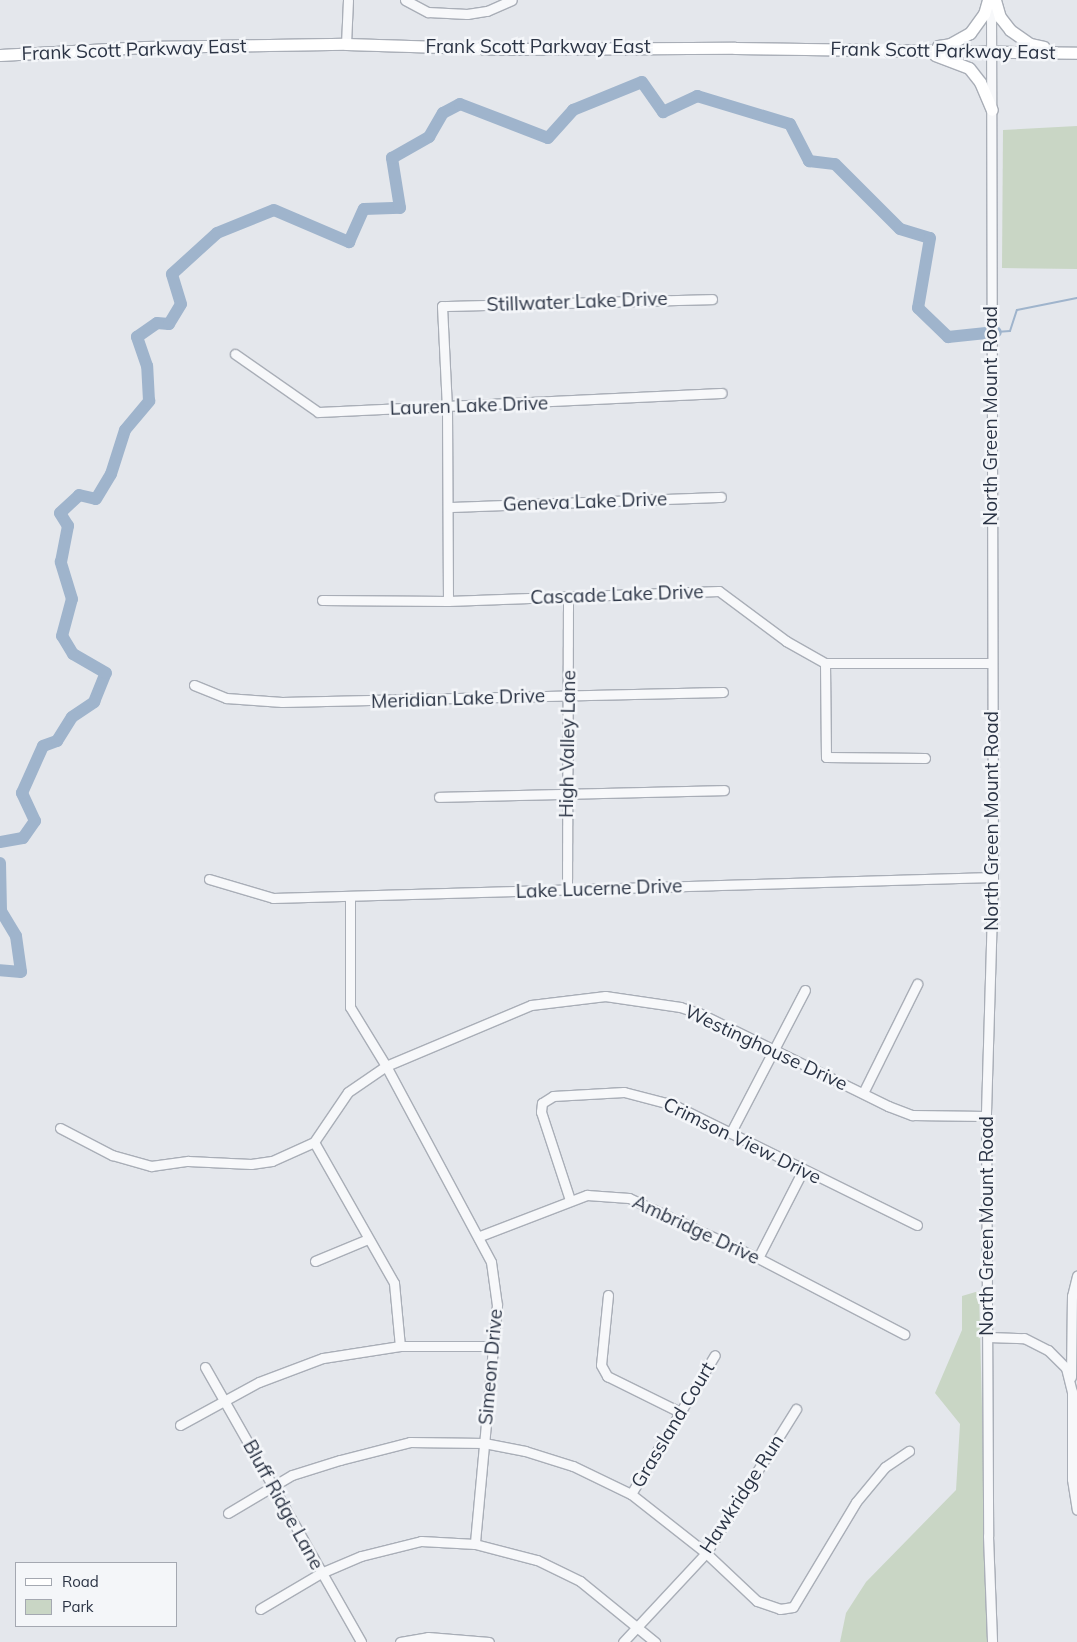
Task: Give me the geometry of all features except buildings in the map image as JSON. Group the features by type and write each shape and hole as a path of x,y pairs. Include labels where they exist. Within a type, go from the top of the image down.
{"main road":[{"path":"918,50 950,44 970,33 984,14 991,0"},
{"path":"991,0 1000,17 1018,36 1030,44 1073,52"},
{"name":"Frank Scott Parkway East","path":"0,55 144,47 346,44 506,49 1073,52"},
{"path":"918,50 969,68 980,82 992,110"}],"street":[{"path":"346,44 348,0"},
{"path":"405,0 428,12 467,14 488,11 512,0"},
{"name":"North Green Mount Road","path":"991,0 993,877 986,1116 992,1642"},
{"name":"Stillwater Lake Drive","path":"447,408 442,306 712,299"},
{"name":"Lauren Lake Drive","path":"235,354 318,412 447,408 722,394"},
{"path":"447,408 448,602"},
{"name":"Geneva Lake Drive","path":"449,507 721,497"},
{"name":"Cascade Lake Drive","path":"322,600 448,602 720,591 786,641 825,663 992,662"},
{"name":"High Valley Lane","path":"567,890 568,597"},
{"path":"825,663 826,757 925,758"},
{"name":"Meridian Lake Drive","path":"194,686 226,698 282,702 723,692"},
{"path":"439,797 724,790"},
{"name":"Lake Lucerne Drive","path":"209,879 273,898 993,877"},
{"name":"Simeon Drive","path":"350,897 350,1007 386,1066 480,1236 491,1262 498,1306 475,1544"},
{"path":"863,1093 917,984"},
{"path":"731,1132 805,990"},
{"name":"Westinghouse Drive","path":"314,1142 348,1092 386,1066 531,1005 605,996 680,1007 775,1049 912,1115 986,1116"},
{"name":"Crimson View Drive","path":"570,1200 541,1112 542,1102 553,1096 598,1092 644,1096 674,1105 917,1225"},
{"path":"60,1128 112,1155 151,1166 188,1161 251,1164 272,1161 314,1142 394,1283 400,1346"},
{"path":"758,1258 803,1170"},
{"name":"Ambridge Drive","path":"480,1236 570,1200 595,1194 629,1198 758,1258 904,1334"},
{"path":"315,1261 368,1239"},
{"path":"1077,1276 1072,1296 1074,1339 1071,1380 1072,1479 1077,1510"},
{"path":"608,1295 601,1364 607,1376 680,1412"},
{"path":"988,1337 1024,1338 1038,1344 1066,1368 1071,1380"},
{"path":"180,1425 259,1382 323,1358 400,1346 494,1346"},
{"name":"Grassland Court","path":"632,1494 715,1355"},
{"name":"Bluff Ridge Lane","path":"205,1367 361,1642"},
{"name":"Hawkridge Run","path":"623,1642 706,1553 796,1410"},
{"path":"228,1514 292,1475 410,1442 484,1443 525,1451 573,1466 632,1494 706,1553 757,1601 780,1609 793,1607 856,1502 885,1467 909,1451"},
{"path":"260,1609 321,1573 362,1556 421,1541 475,1544 537,1560 580,1581 655,1642"},
{"path":"400,1642 428,1637 489,1642"}],"green space":[{"path":"1077,126 1077,269 1002,268 1003,130"},
{"path":"979,1291 988,1642 840,1642 846,1613 866,1582 956,1490 960,1424 935,1393 962,1330 962,1296"}],"waterway":[{"path":"0,842 23,838 35,821 22,793 43,746 57,741 72,717 94,702 106,673 73,654 62,636 72,599 61,562 68,526 60,513 79,495 96,499 111,474 125,430 149,401 147,366 137,337 157,323 169,324 181,304 172,274 217,233 274,210 349,242 364,209 400,208 392,158 429,137 443,113 460,104 548,138 573,110 642,82 663,112 697,96 790,124 809,161 835,164 900,229 930,238 918,308 948,337 996,332"},
{"path":"996,332 1010,331 1017,310 1077,298"},
{"path":"0,863 1,911 16,936 21,972 0,970"}]}
